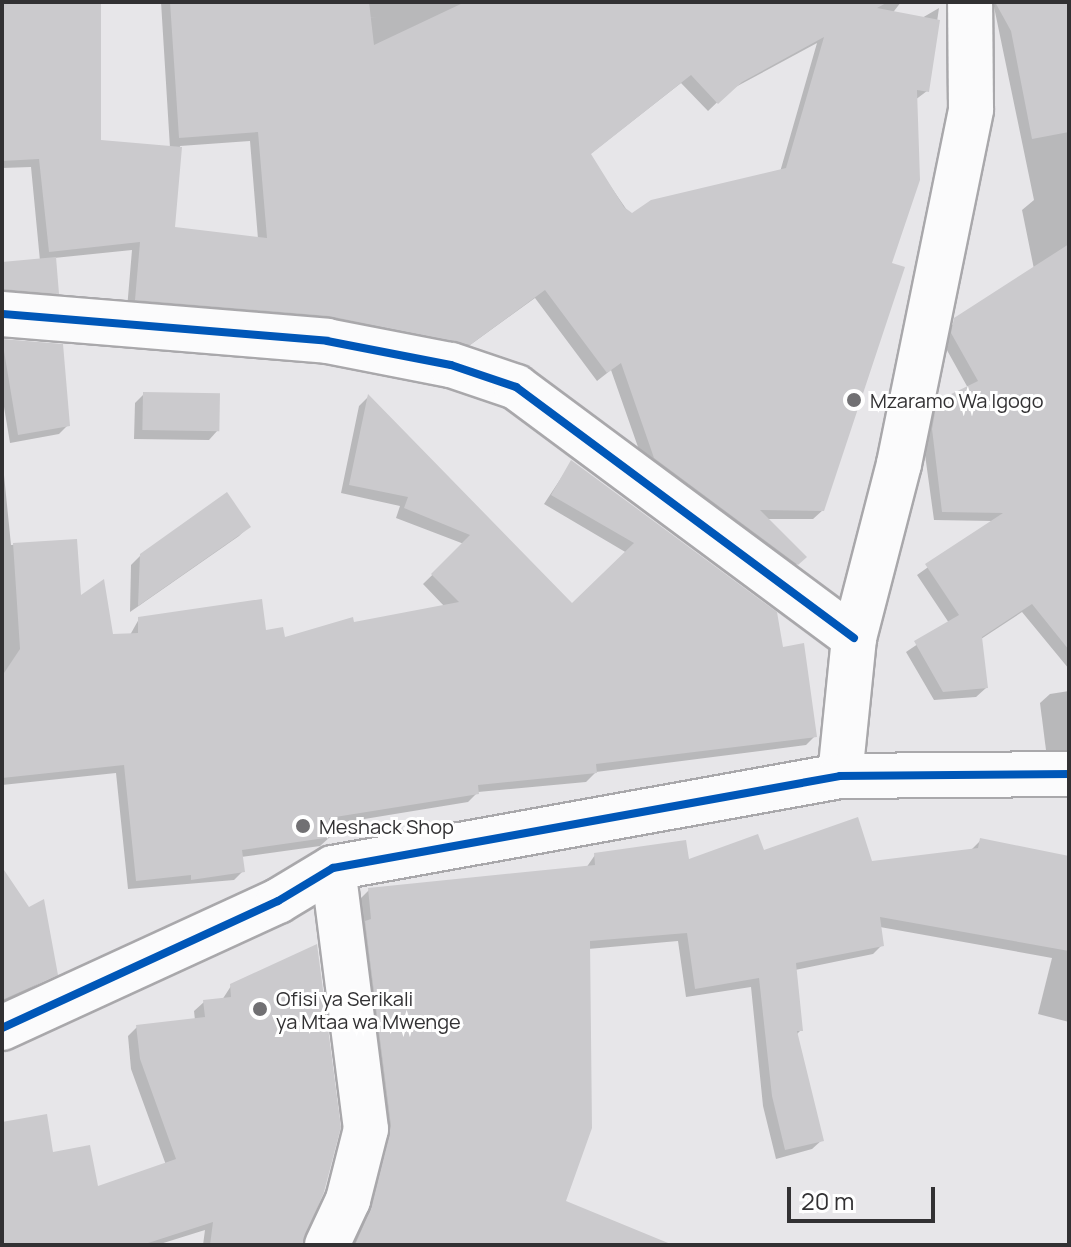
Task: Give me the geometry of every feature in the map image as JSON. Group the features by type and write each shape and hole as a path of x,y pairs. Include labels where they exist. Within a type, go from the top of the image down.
{"street":[{"path":"840,776 854,638 899,464 971,109 964,5"},
{"path":"2,314 327,341 451,365 516,387 854,638"},
{"path":"2,1028 278,901 333,868 840,776 1069,774"},
{"path":"327,1245 348,1200 366,1129 333,868"}],"building":[{"path":"2,2 101,2 101,140 182,147 175,227 267,238 258,132 179,138 170,2 369,2 374,45 465,2 888,2 877,8 940,20 929,92 917,90 920,180 892,263 905,267 824,511 760,510 807,557 798,565 654,458 621,363 607,373 545,290 470,345 329,316 135,300 140,242 49,252 39,159 2,161","holes":["824,37 786,168 651,200 632,213 624,207 591,154 691,75 718,104 742,82"]},
{"path":"995,2 1069,2 1069,132 1032,139 1011,31"},
{"path":"1069,244 1069,650 1032,604 982,637 988,688 943,692 914,641 959,615 925,564 1003,513 942,512 932,429 937,401 978,381 951,333 954,318"},
{"path":"56,257 59,294 2,289 2,262"},
{"path":"2,339 63,344 70,426 18,435"},
{"path":"143,392 220,393 219,431 142,430"},
{"path":"368,394 572,603 634,543 551,495 571,460 777,612 783,647 804,643 817,737 596,764 597,773 478,785 479,794 329,818 332,837 242,850 245,872 191,880 191,875 136,881 124,765 2,778 2,676 20,649 13,543 77,539 81,595 104,579 113,634 138,633 138,617 262,599 266,630 283,627 285,637 353,617 354,622 459,602 431,574 470,535 404,508 408,497 349,485"},
{"path":"227,492 251,527 138,606 140,554"},
{"path":"858,817 872,861 978,848 980,838 1069,856 1069,951 880,917 884,946 796,963 803,1031 797,1031 824,1141 785,1150 772,1096 759,978 695,989 687,933 590,941 592,1128 566,1201 673,1245 355,1245 372,1206 391,1126 365,921 371,919 368,888 595,865 594,853 686,840 689,859 758,834 764,850"},
{"path":"2,867 29,907 44,899 58,975 2,1000"},
{"path":"317,944 341,1127 324,1192 302,1245 210,1245 213,1222 142,1245 2,1245 2,1122 47,1114 53,1152 90,1145 98,1186 176,1159 140,1059 136,1025 205,1017 203,1000 231,997 230,984"}],"cycle path":[{"path":"2,314 327,341 451,365 516,387 854,638"},
{"path":"2,1028 278,901 333,868 840,776 1069,774"}],"place":[{"name":"Mzaramo Wa Igogo","path":"854,400"},
{"name":"Meshack Shop","path":"303,826"},
{"name":"Ofisi ya Serikali ya Mtaa wa Mwenge","path":"260,1009"}]}
